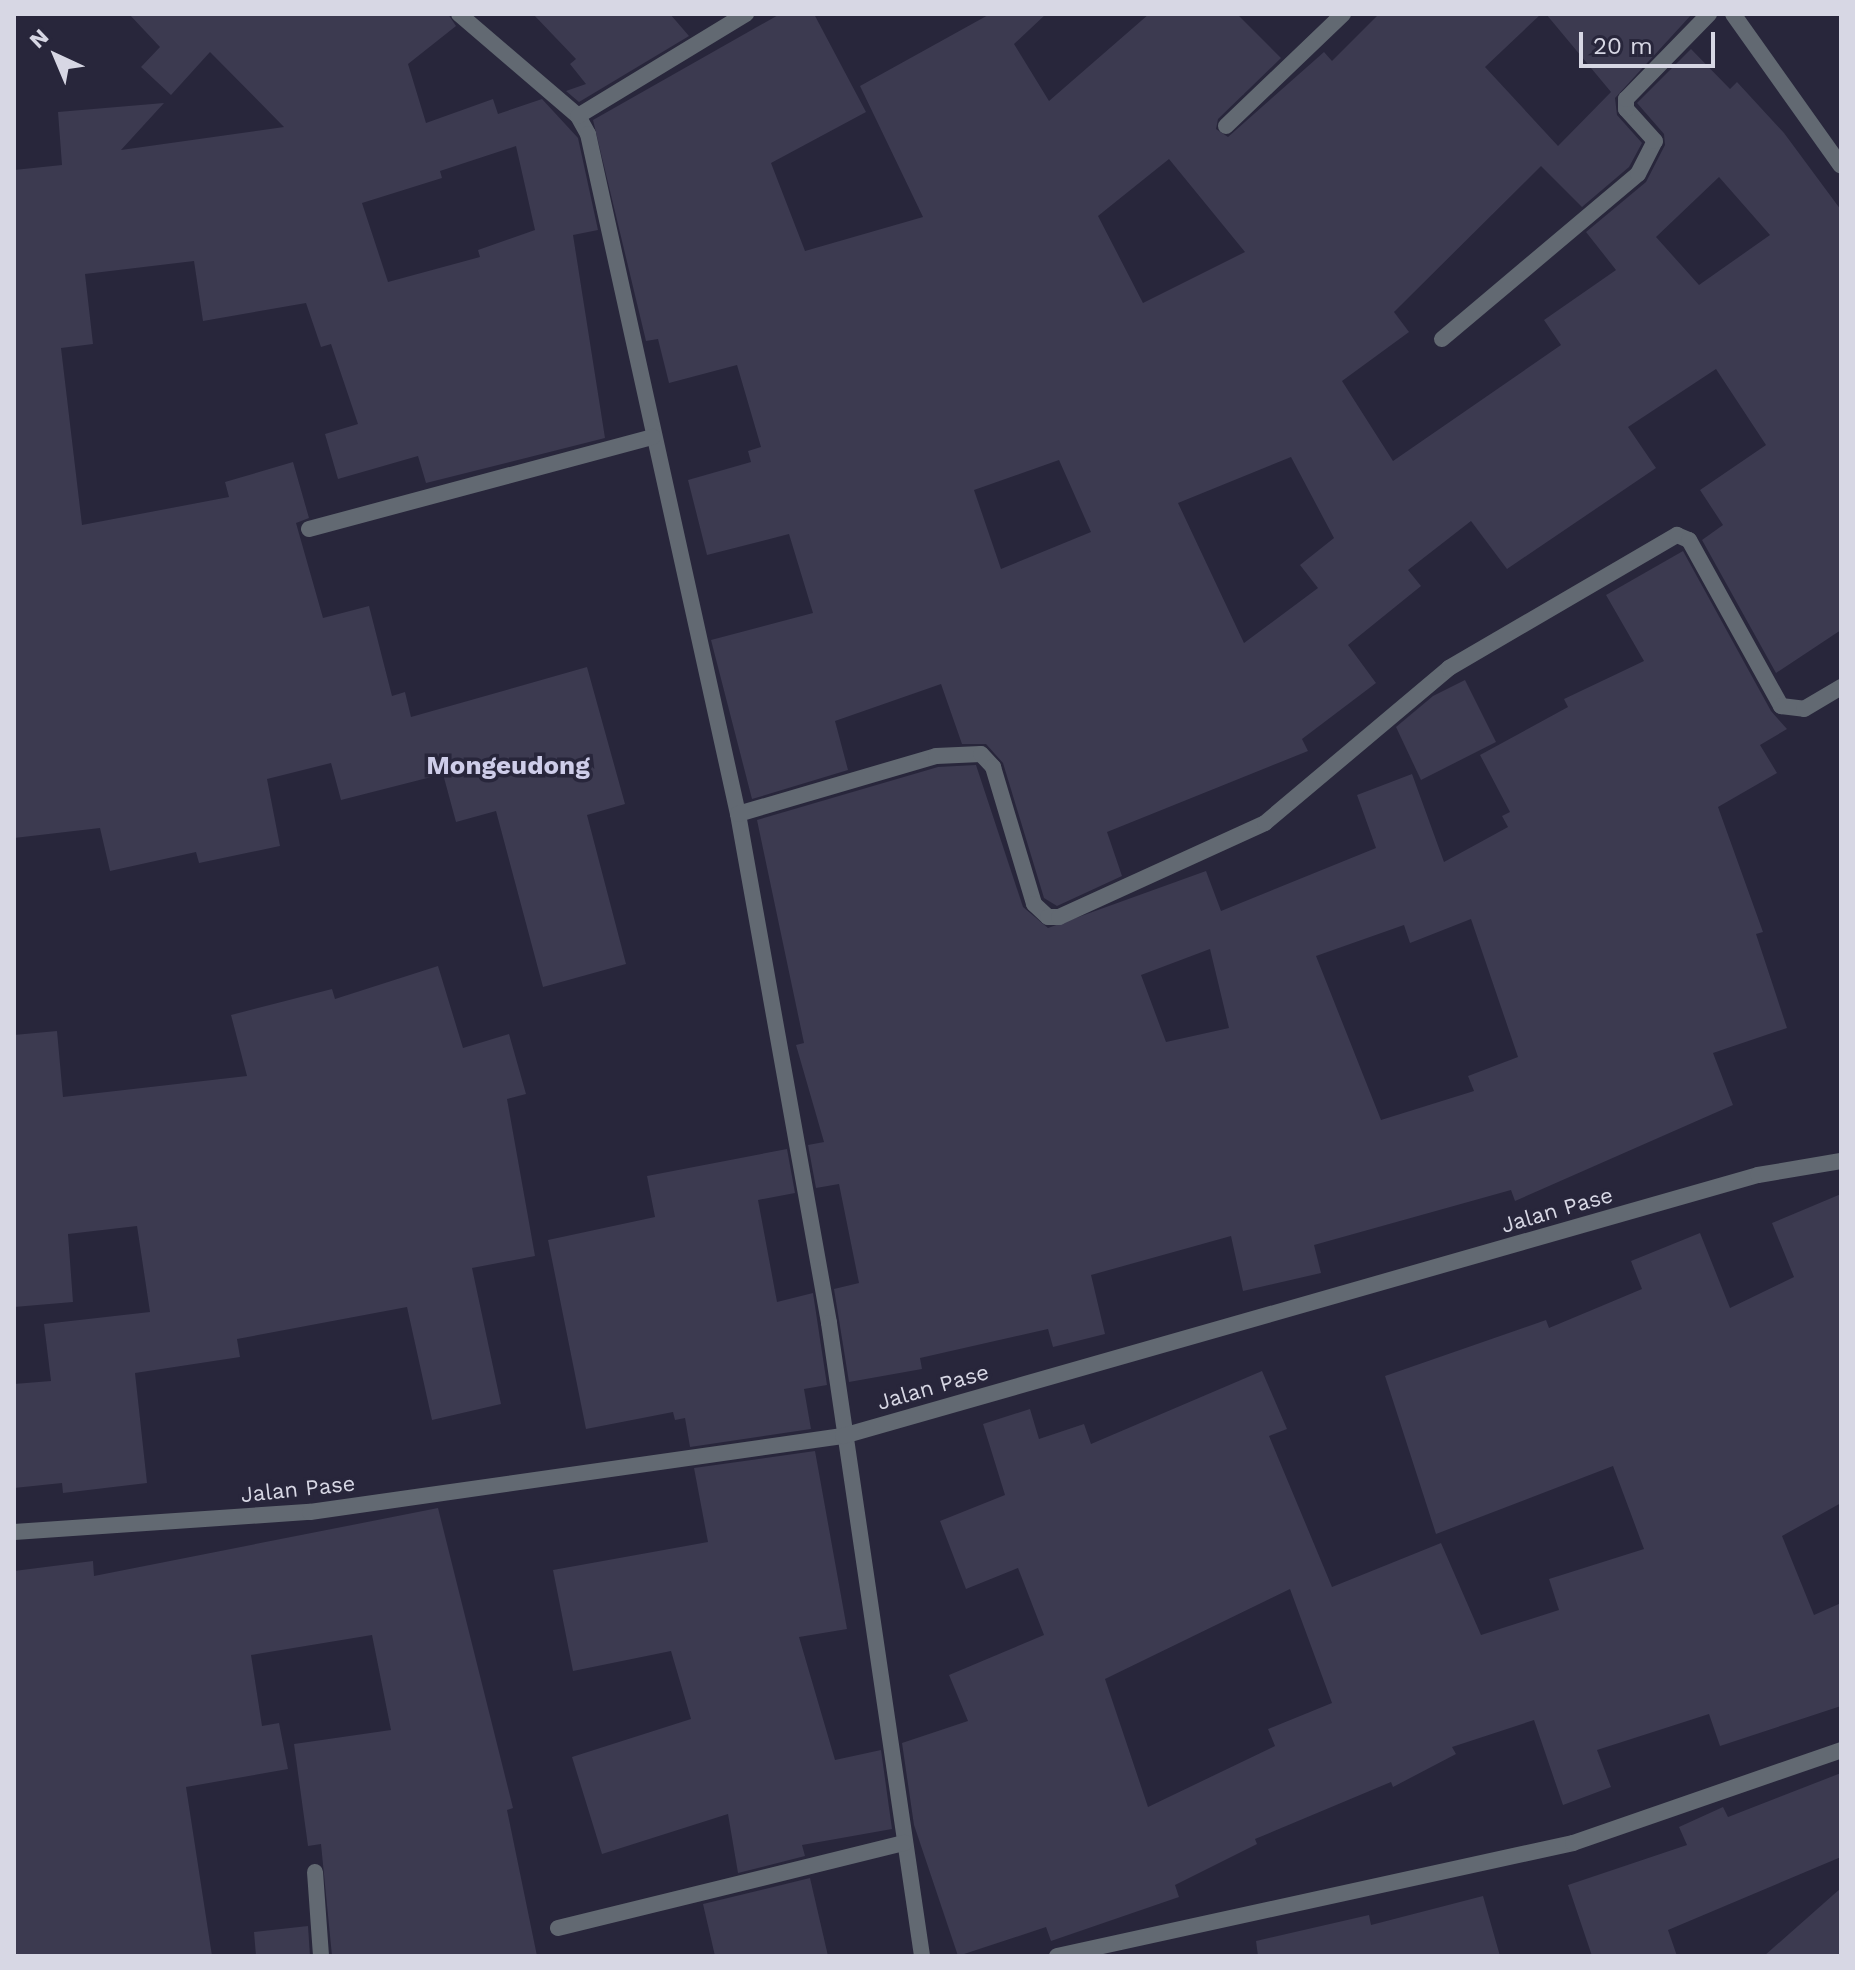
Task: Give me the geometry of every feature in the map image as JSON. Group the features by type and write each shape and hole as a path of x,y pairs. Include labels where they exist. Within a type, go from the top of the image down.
{"street":[{"path":"459,14 578,116 588,134 738,814 843,1436 922,1956"},
{"path":"578,116 746,14"},
{"path":"1226,126 1343,14"},
{"path":"1442,339 1638,174 1655,141 1626,109 1626,99 1709,14"},
{"path":"1733,14 1841,166"},
{"path":"309,529 653,437"},
{"path":"738,814 936,756 981,754 993,767 1034,904 1048,917 1059,917 1265,823 1449,668 1677,535 1689,540 1781,706 1804,709 1841,687"},
{"name":"Jalan Pase","path":"14,1532 310,1512 843,1436 1743,1179 1841,1161"},
{"path":"1057,1956 1573,1843 1841,1750"},
{"path":"558,1928 905,1843"},
{"path":"315,1872 321,1956"}],"building":[{"path":"129,14 448,14 456,26 408,64 426,123 493,99 498,114 542,99 578,138 598,230 573,235 605,438 426,483 418,456 338,479 325,434 358,424 331,344 321,347 306,303 203,321 194,261 85,274 93,344 61,348 82,525 229,497 225,482 293,462 309,518 296,523 323,618 369,606 392,696 405,692 411,717 587,667 625,804 587,815 626,964 543,987 496,811 456,822 443,774 341,800 331,763 267,779 280,846 199,863 196,852 110,871 100,828 14,838 14,170 62,165 58,112 164,103 121,150 284,127 210,52 171,95 141,67 160,47","holes":["516,146 535,230 478,250 480,257 388,282 362,203 442,178 440,171"]},
{"path":"533,14 670,14 689,36 579,102 566,91 586,84 570,64 576,59"},
{"path":"780,14 814,14 866,112 771,163 805,251 923,217 860,86 990,14 1046,14 1014,44 1049,101 1149,14 1237,14 1281,58 1218,119 1216,129 1228,137 1324,52 1332,61 1379,14 1541,14 1485,67 1558,146 1611,92 1546,14 1692,14 1615,98 1617,115 1642,143 1629,167 1582,207 1541,166 1394,312 1409,332 1342,381 1393,461 1561,345 1544,320 1616,270 1586,232 1646,182 1665,145 1664,134 1637,103 1691,49 1730,89 1737,82 1784,133 1841,210 1841,630 1776,673 1702,540 1723,525 1700,490 1766,445 1716,369 1628,427 1656,468 1507,569 1471,521 1408,570 1421,586 1348,645 1376,683 1302,739 1308,751 1107,832 1122,876 1057,906 1044,898 1003,763 986,744 962,744 941,684 835,721 848,770 752,799 711,640 813,613 789,534 707,555 688,480 751,462 748,451 761,447 737,365 669,383 658,339 646,341 593,120","holes":["1169,159 1245,252 1143,303 1098,216","1719,177 1770,235 1699,285 1656,237","1291,457 1334,538 1300,565 1318,588 1244,643 1178,503","1059,460 1091,532 1001,569 974,490"]},
{"path":"1683,551 1771,711 1787,729 1760,745 1777,773 1718,807 1763,932 1756,934 1787,1028 1713,1053 1733,1105 1515,1201 1511,1190 1314,1245 1321,1273 1243,1291 1231,1236 1091,1275 1105,1334 1053,1347 1048,1329 920,1358 922,1369 849,1382 834,1289 859,1283 839,1184 816,1188 808,1145 824,1142 796,1045 804,1043 757,820 938,767 976,765 1023,907 1048,928 1206,871 1221,911 1376,848 1357,795 1412,774 1444,862 1508,827 1502,816 1510,812 1480,755 1568,707 1564,699 1644,661 1606,595","holes":["1471,919 1518,1057 1468,1076 1474,1091 1381,1120 1316,956 1404,925 1410,943","1210,949 1229,1028 1166,1042 1141,975"]},
{"path":"1465,680 1496,742 1421,780 1396,727 1433,696"},
{"path":"438,966 463,1048 509,1034 526,1094 507,1099 535,1256 472,1268 501,1404 432,1420 407,1307 237,1339 240,1357 135,1373 147,1483 63,1493 62,1483 14,1488 14,1384 51,1381 44,1324 150,1312 137,1226 68,1234 73,1302 14,1307 14,1035 57,1031 63,1097 247,1076 231,1015 332,989 335,999"},
{"path":"787,1149 795,1193 758,1200 777,1302 813,1293 827,1385 804,1389 811,1429 690,1447 685,1418 675,1420 673,1412 586,1429 548,1240 655,1217 647,1176"},
{"path":"1841,1194 1841,1503 1782,1536 1814,1615 1841,1603 1841,1706 1720,1746 1709,1714 1597,1750 1611,1787 1563,1805 1534,1720 1452,1747 1456,1754 1393,1787 1391,1782 1255,1839 1257,1844 1175,1885 1179,1897 1051,1941 1046,1927 958,1956 914,1825 902,1743 968,1721 949,1675 1044,1635 1018,1568 966,1589 940,1521 1005,1495 983,1424 1030,1409 1039,1439 1084,1424 1091,1444 1262,1371 1287,1429 1269,1436 1332,1587 1441,1543 1481,1635 1559,1610 1549,1579 1644,1549 1613,1466 1436,1534 1385,1376 1546,1320 1549,1328 1642,1289 1631,1261 1700,1233 1730,1308 1794,1277 1772,1223","holes":["1290,1589 1332,1703 1268,1729 1275,1746 1148,1807 1105,1679"]},
{"path":"815,1451 847,1629 799,1637 835,1760 881,1750 892,1829 802,1845 805,1856 738,1873 728,1814 602,1854 572,1757 691,1719 671,1651 573,1671 553,1570 708,1542 694,1468"},
{"path":"438,1508 513,1808 507,1810 537,1956 332,1956 321,1844 308,1846 294,1744 391,1730 372,1635 251,1655 262,1726 279,1723 288,1769 186,1787 212,1956 14,1956 14,1571 93,1561 94,1576"},
{"path":"1841,1773 1841,1857 1668,1930 1677,1956 1592,1956 1568,1885 1687,1845 1679,1827 1723,1807 1728,1817"},
{"path":"810,1878 828,1956 715,1956 703,1904"},
{"path":"1841,1888 1841,1956 1764,1956"},
{"path":"1483,1896 1500,1956 1258,1956 1256,1941 1369,1915 1371,1925"},
{"path":"308,1926 310,1956 256,1956 254,1932"}],"district":[{"name":"Mongeudong","path":"508,766"}]}
